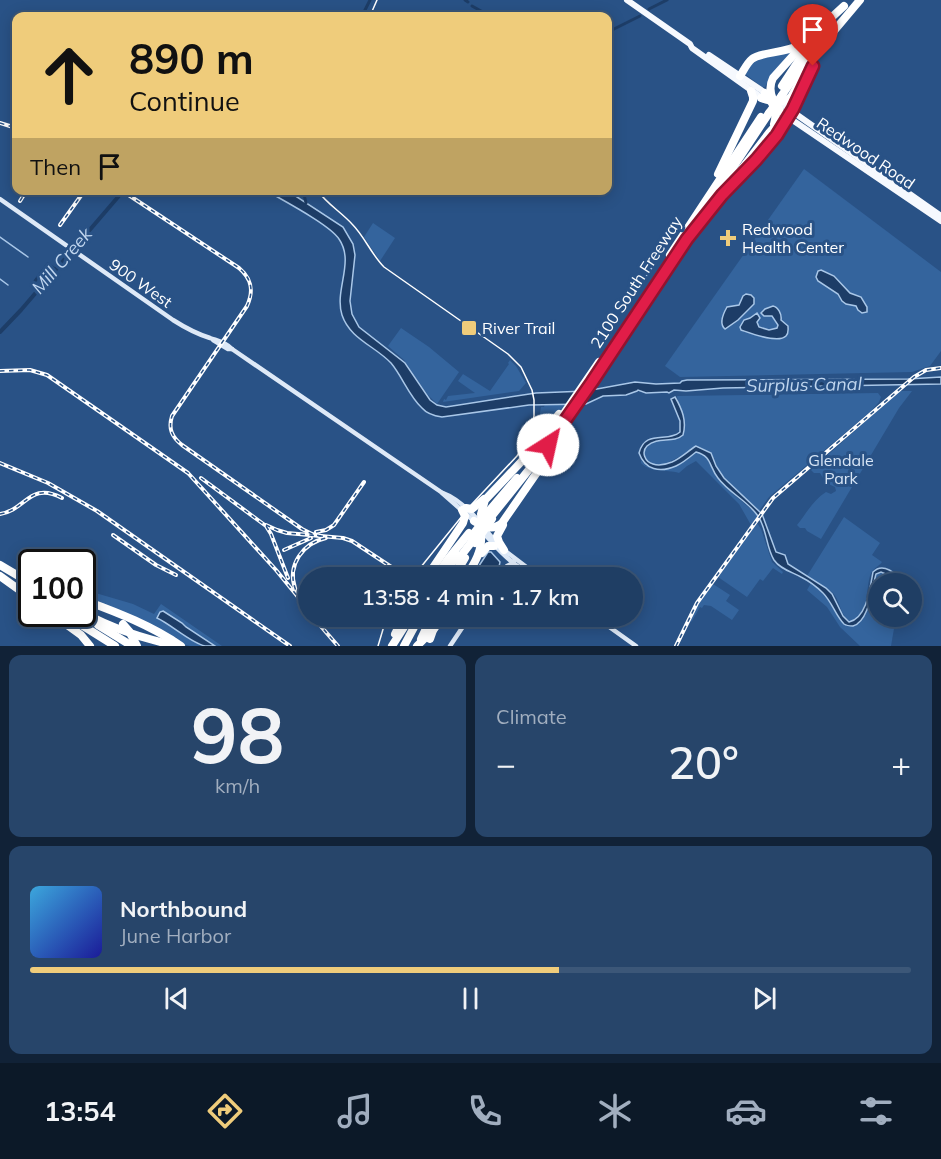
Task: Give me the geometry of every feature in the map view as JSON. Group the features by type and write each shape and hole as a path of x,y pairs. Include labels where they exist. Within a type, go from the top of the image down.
{"highway":[{"path":"746,117 755,105 790,104 814,57 861,0"},
{"path":"722,195 768,146 789,116 816,60 861,0"},
{"name":"2100 South Freeway","path":"572,406 597,362 602,358 809,54 824,35 861,0"},
{"path":"687,239 769,133 776,118 770,86 773,78 808,39 847,3"},
{"name":"2100 South Freeway","path":"572,406 590,390 592,382 687,239 812,43 847,3"},
{"path":"740,76 754,58 790,50 808,39"},
{"path":"775,103 789,98 797,88"},
{"path":"667,260 720,171 753,99 751,91"},
{"path":"769,133 775,103"},
{"path":"490,516 517,472 572,406"},
{"path":"443,567 505,502 572,406"},
{"path":"457,534 465,527 490,528 498,527 502,523 547,459 572,406"},
{"path":"438,567 441,557 465,520 464,509 476,507 517,472"},
{"path":"472,567 481,549 483,502 517,472"},
{"path":"504,550 497,536 513,508"},
{"path":"458,567 472,538"},
{"path":"472,567 485,548 489,545 494,546"},
{"path":"0,564 18,572"},
{"path":"0,564 18,575"},
{"path":"0,575 18,585"},
{"path":"0,575 18,588"},
{"path":"96,605 112,610 171,639 180,646"},
{"path":"96,607 111,614 123,624 137,646"},
{"path":"96,621 128,633 180,646"},
{"path":"96,625 132,646"},
{"path":"70,627 81,635 90,646"},
{"path":"82,627 107,646"},
{"path":"93,627 115,646"},
{"path":"390,646 399,627"},
{"path":"390,646 405,627"},
{"path":"403,646 409,627"},
{"path":"403,646 414,627"},
{"path":"409,646 418,627"},
{"path":"417,646 426,627"},
{"path":"428,646 434,627"},
{"path":"417,646 435,627"}],"main road":[{"name":"Redwood Road","path":"627,0 690,44 692,48 751,91 775,103 941,216"},
{"name":"Redwood Road","path":"690,44 694,44 740,76 941,221"},
{"name":"900 West","path":"0,199 173,320 230,346 441,492 449,495 522,567"},
{"name":"900 West","path":"481,527 494,546 515,561"},
{"path":"510,567 515,561"},
{"path":"450,646 463,627"},
{"path":"609,627 636,646"}],"green space":[{"path":"796,48 773,73 765,87 744,73 753,60"},
{"path":"804,169 941,272 941,351 930,366 912,372 680,377 665,366"},
{"path":"373,223 395,238 380,261 364,237"},
{"path":"401,328 459,372 437,404 427,394 404,360 388,346"},
{"path":"510,360 526,383 519,391 443,402 448,396 475,393 458,381 463,374 490,391"},
{"name":"Glendale Park","path":"899,391 912,391 899,408 821,539 805,528 800,528 797,525 817,499 826,492 831,494 836,491 835,487 826,483 820,473 814,473 811,470"},
{"path":"878,393 881,397 871,411 769,497 759,511 726,481 714,458 696,446 665,463 650,464 645,459 644,449 649,445 683,435 677,396"},
{"path":"568,401 523,457 484,496 526,451 536,431 541,407 545,404"},
{"path":"696,452 707,458 720,482 758,516 751,525 739,504 696,461 679,473 654,470 645,466 641,463 641,460 646,466 676,466"},
{"path":"844,517 880,543 872,555 882,562 871,573 868,573 866,600 862,614 852,622 845,617 833,593 807,576"},
{"path":"757,523 772,562 783,572 782,574 773,568 763,581 760,579 747,597 718,577"},
{"path":"811,583 821,592 844,623 862,621 868,601 868,627 894,627 891,646 860,646 840,627 827,607 807,590"},
{"path":"713,584 730,595 726,601 739,610 732,620 711,606 704,605 689,623 692,613"},
{"path":"96,593 133,604 154,614 161,604 222,646 181,644 176,637 172,638 96,602"}],"water":[{"name":"Surplus Canal","path":"274,195 294,195 343,227 353,244 355,255 350,301 352,314 359,327 405,363 430,400 437,405 446,407 536,393 586,391 635,382 656,384 680,383 687,380 941,377 941,384 723,388 674,390 669,393 646,393 638,390 626,395 603,396 586,404 529,405 442,417 434,415 426,412 417,403 391,363 357,336 346,323 340,306 345,267 343,248 334,233"},
{"path":"821,270 834,276 850,293 861,297 867,307 867,312 862,313 856,306 846,304 838,294 818,281 816,277 818,271"},
{"path":"746,294 754,298 754,304 725,329 722,322 727,307 739,305"},
{"path":"773,306 778,309 781,320 788,326 786,336 777,339 741,330 740,327 744,320 757,313 760,318 757,322 759,327 769,330 777,328 778,325 772,316 764,316 761,313"},
{"path":"675,397 683,415 683,435 675,439 651,443 645,448 644,454 648,461 658,465 670,463 696,446 711,453 724,478 762,514 776,552 785,555 788,564 826,588 849,622 860,615 868,597 868,606 858,623 853,626 844,624 821,591 774,560 758,516 722,483 705,456 696,452 679,465 664,469 654,469 645,463 639,453 646,441 669,437 680,432 680,421 671,399"},
{"path":"488,552 491,552 500,562 499,567 478,567"},
{"path":"885,568 892,573 883,573 873,573 877,569"},
{"path":"163,611 215,646 200,644 157,618"}],"waterway":[{"path":"364,12 370,0"},
{"path":"649,9 667,0"},
{"path":"472,6 483,12"},
{"path":"612,30 640,16"},
{"name":"Mill Creek","path":"0,332 120,195"},
{"path":"304,195 306,203"},
{"path":"0,237 28,257"},
{"path":"639,287 657,260"},
{"path":"35,281 48,264 55,269"},
{"path":"0,279 8,285"}],"tram line":[{"path":"372,12 377,0"},
{"path":"321,195 357,229 384,267 508,354 521,367 532,390 534,416 530,435 517,456 471,505 421,567"},
{"path":"378,646 384,627"}],"railway":[{"path":"0,123 12,127"},
{"path":"20,201 24,195"},
{"path":"60,225 81,195"},
{"path":"129,195 239,268 247,276 251,286 247,306 172,416 170,425 173,436 182,445 302,529 321,536"},
{"path":"676,646 697,603 773,498 914,377 926,370 941,368"},
{"path":"0,371 30,370 47,375 188,473 298,597"},
{"path":"0,463 48,483 97,511 290,646"},
{"path":"201,478 266,526 288,578"},
{"path":"316,532 334,525 364,482"},
{"path":"0,514 42,493 62,498"},
{"path":"266,525 287,533 343,538 352,541 391,567"},
{"path":"113,535 156,565 176,575"},
{"path":"284,550 311,538"},
{"path":"298,596 293,579 295,563 310,545 326,538"},
{"path":"322,627 338,646"}],"place":[{"name":"Redwood Health Center","path":"728,238"},
{"name":"River Trail","path":"469,328"}],"route":[{"path":"548,445 687,239 722,195 777,135 793,109 813,66"}]}
